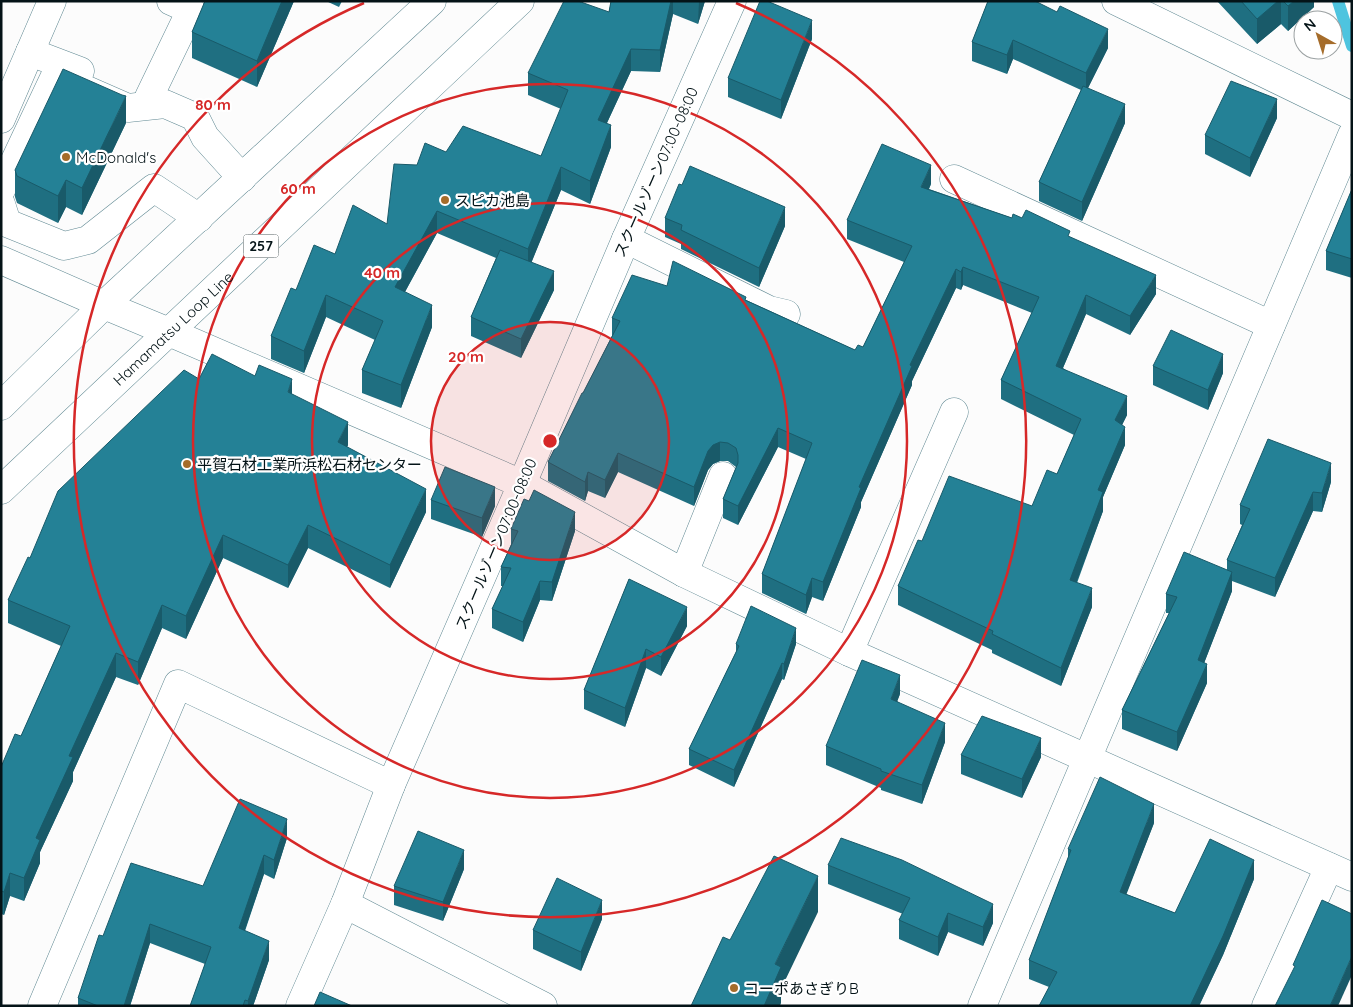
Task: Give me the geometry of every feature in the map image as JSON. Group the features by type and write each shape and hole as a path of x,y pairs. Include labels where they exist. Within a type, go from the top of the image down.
{"main road":[{"path":"1,119 52,1"},
{"path":"157,100 191,10 171,1"},
{"path":"1,406 104,305 432,1"},
{"name":"Hamamatsu Loop Line","path":"1,490 520,1"},
{"name":"スクールゾーン07:00-08:00","path":"300,1006 345,904 391,785 626,239 732,1"},
{"path":"1116,1 1352,116"},
{"path":"30,52 157,100 195,117 205,138 242,178"},
{"path":"1,190 56,74 80,87 128,108 157,100"},
{"path":"982,1006 1352,135"},
{"path":"954,178 1271,326"},
{"path":"1,204 7,223 64,246 88,240 154,188 200,218"},
{"path":"626,239 769,310 786,314"},
{"path":"1,260 522,484 684,573 849,652 1340,872 1266,1006"},
{"path":"849,652 954,412"},
{"path":"684,573 723,476"},
{"path":"42,1006 178,684 391,785"},
{"path":"345,904 543,1006"}],"building":[{"path":"205,1 282,1 257,61 192,32"},
{"path":"564,1 578,1 609,12 611,1 671,1 660,50 631,49 598,120 611,125 590,181 561,167 528,249 437,211 395,287 432,305 401,385 362,370 383,321 326,295 304,351 271,336 291,288 296,290 314,245 335,254 353,205 387,224 394,164 417,165 425,143 446,152 463,126 541,156 568,90 528,73"},
{"path":"760,1 767,1 812,20 781,100 728,78"},
{"path":"988,1 1035,1 1057,12 1060,6 1108,29 1086,73 1013,40 1007,55 972,42"},
{"path":"1241,1 1278,1 1257,19"},
{"path":"1283,1 1294,1 1288,6"},
{"name":"McDonald's","path":"63,69 126,96 82,188 66,180 58,196 17,176 15,170"},
{"path":"1231,81 1277,99 1250,158 1205,135"},
{"path":"1083,86 1125,104 1082,202 1039,182"},
{"path":"882,144 931,165 921,187 1012,218 1013,214 1022,218 1026,210 1070,231 1068,236 1156,275 1130,316 1086,295 1056,366 1127,396 1115,420 1125,427 1098,490 1103,492 1070,580 1092,588 1061,668 992,634 993,631 898,586 918,540 922,541 949,476 1032,506 1047,470 1057,474 1081,419 1001,380 1039,297 963,267 961,272 956,269 910,365 912,366 859,487 861,488 823,582 812,578 806,595 762,574 812,443 778,428 738,506 723,499 738,463 736,448 728,443 720,442 713,445 708,451 694,487 618,453 605,480 588,472 585,482 548,462 620,321 612,318 632,275 667,286 673,261 746,297 745,300 855,350 858,345 863,347 912,246 847,220"},
{"path":"690,166 785,207 759,268 681,230 682,225 665,218 679,184 682,185"},
{"path":"1352,189 1352,259 1326,251"},
{"path":"500,250 554,271 521,339 471,317"},
{"path":"1171,330 1223,354 1208,390 1153,366"},
{"path":"212,354 255,376 259,365 292,379 288,392 348,422 338,442 426,489 390,565 308,525 288,565 223,535 186,616 162,605 138,662 116,653 69,756 73,757 36,838 40,840 24,878 10,873 4,892 1,891 1,767 15,734 21,736 70,626 8,600 28,557 30,558 58,491 184,370 199,379"},
{"path":"1268,439 1331,463 1322,493 1313,492 1275,578 1227,560 1250,509 1240,505"},
{"path":"445,467 495,487 482,518 431,500"},
{"path":"534,490 575,512 552,582 540,581 523,622 492,609 511,568 501,567 518,531 511,529 524,499 529,501"},
{"path":"1184,552 1232,572 1198,660 1207,664 1177,732 1122,710 1177,597 1166,594"},
{"path":"629,579 687,607 661,657 646,649 625,708 584,690"},
{"path":"751,606 796,628 784,664 782,663 734,770 689,749 739,646 736,644"},
{"path":"862,660 900,675 891,699 945,723 922,785 881,771 881,769 826,746"},
{"path":"982,716 1041,738 1022,779 961,755"},
{"path":"1100,777 1154,804 1120,892 1175,913 1210,839 1254,860 1223,936 1190,1006 1039,1006 1057,972 1029,960 1071,850 1068,849"},
{"path":"240,799 287,819 274,860 264,855 239,928 269,941 248,1001 245,1000 243,1006 190,1006 211,947 150,924 124,1006 98,1006 78,998 99,935 103,936 131,863 203,886"},
{"path":"418,831 464,850 443,902 394,886"},
{"path":"841,838 902,860 993,904 983,927 948,913 938,937 899,920 910,898 828,865"},
{"path":"774,856 818,876 775,964 781,967 764,1006 691,1006 723,937 730,940"},
{"path":"557,878 602,900 581,952 533,930"},
{"path":"1322,900 1352,914 1352,956 1330,1006 1275,1006 1295,966 1293,965"},
{"path":"320,992 352,1006 314,1006"}],"waterway":[{"path":"1338,1 1352,46"}],"place":[{"name":"McDonald's","path":"66,157"},
{"name":"スピカ池島","path":"445,200"},
{"name":"平賀石材工業所浜松石材センター","path":"187,464"},
{"name":"コーポあさぎりB","path":"734,988"}]}
